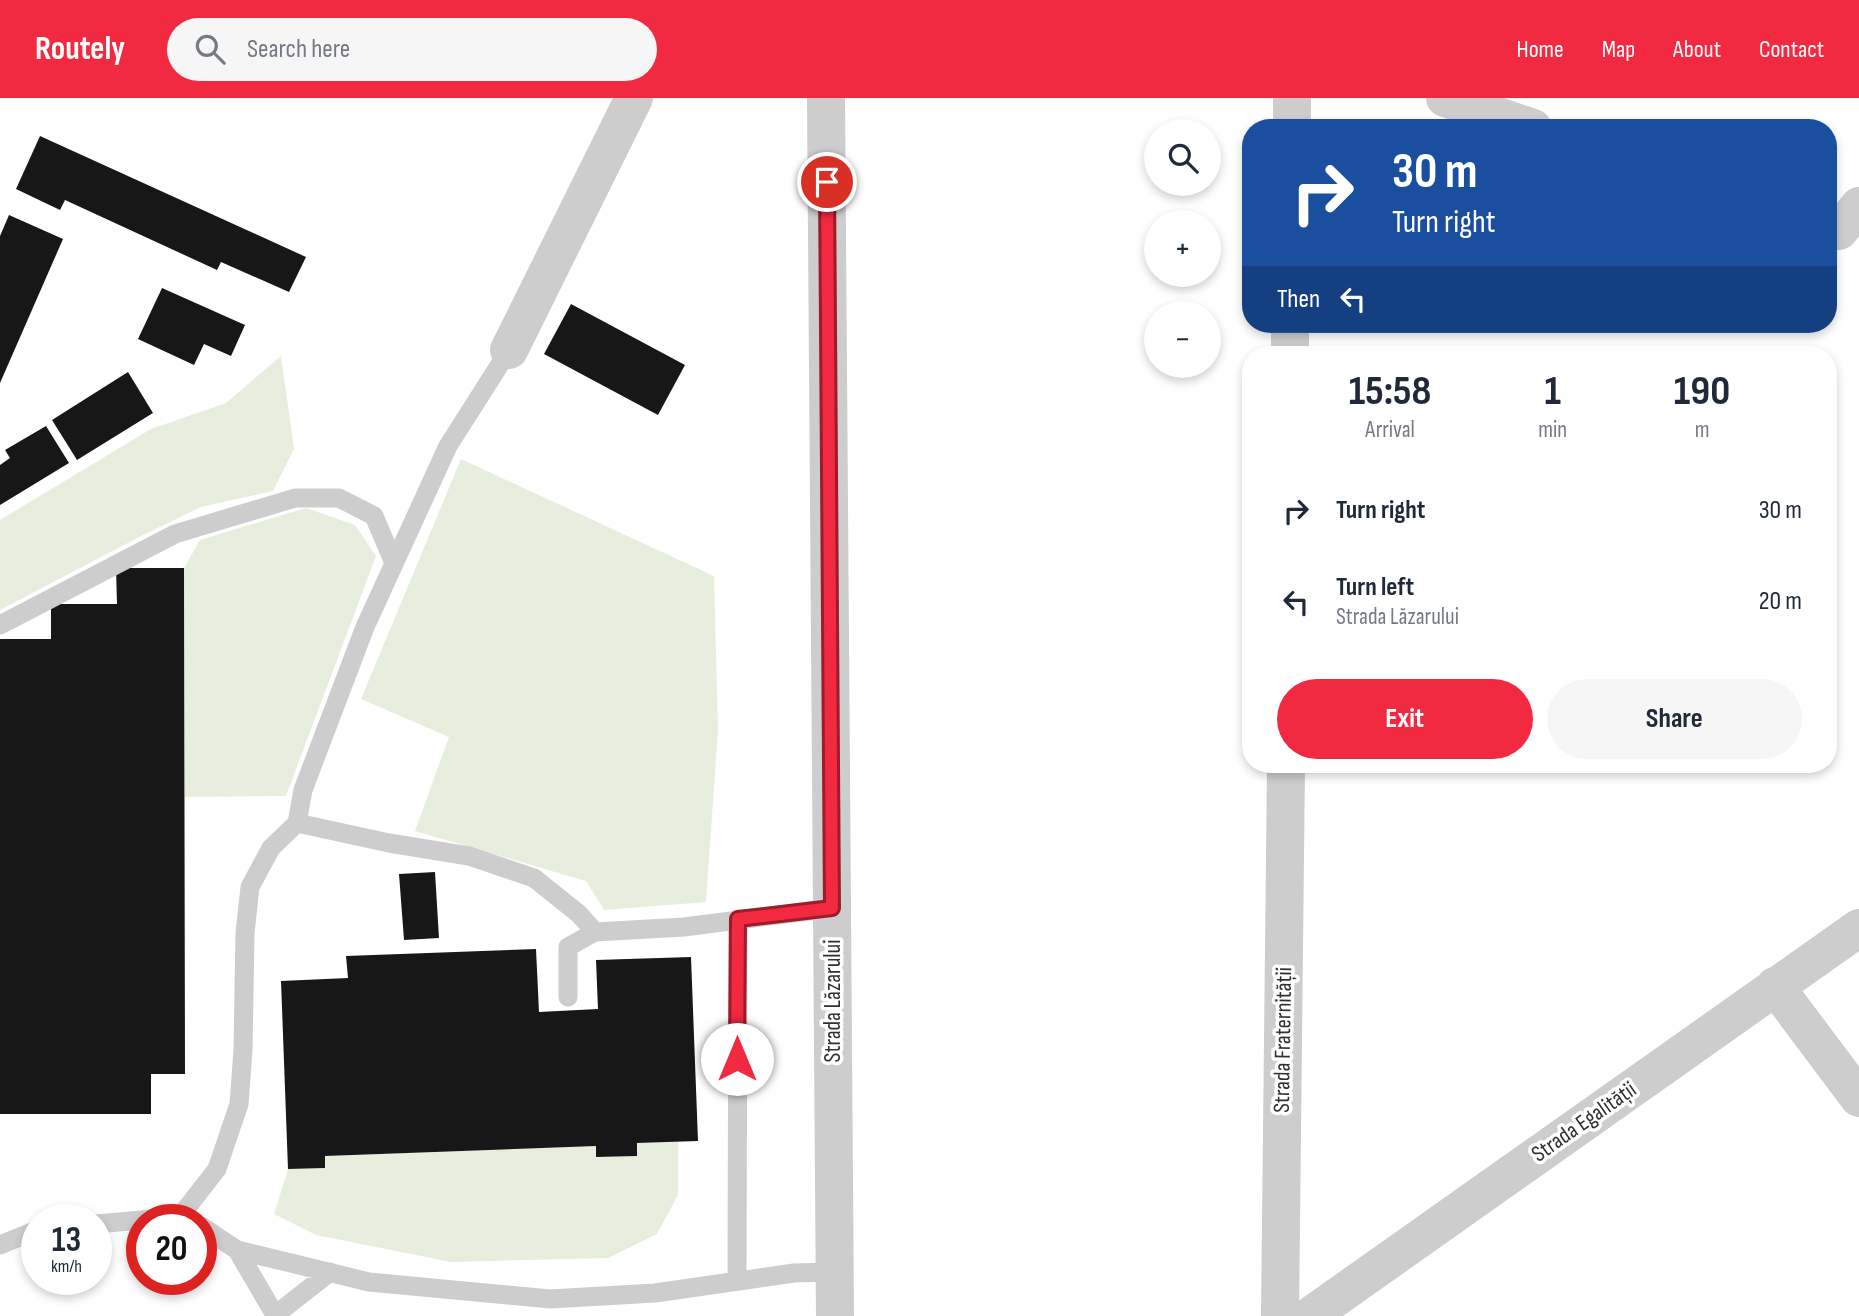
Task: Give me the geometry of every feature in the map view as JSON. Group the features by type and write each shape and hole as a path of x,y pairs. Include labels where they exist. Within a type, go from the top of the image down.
{"street":[{"path":"509,350 634,98"},
{"name":"Strada Lăzarului","path":"826,98 835,1316"},
{"path":"1292,98 1292,119"},
{"path":"1445,98 1507,119"},
{"name":"Strada Fraternității","path":"1280,1316 1286,773"},
{"name":"Strada Egalității","path":"1310,1316 1859,928"},
{"path":"1776,986 1859,1098"}],"lane":[{"path":"195,1204 217,1169 239,1104 243,1050 245,933 250,887 271,848 297,823 303,790 365,627 448,446 509,350"},
{"path":"0,625 175,534 295,498 339,498 374,516 394,563"},
{"path":"297,823 389,843 469,856 534,877 579,914 595,932"},
{"path":"568,997 568,947 595,932 684,927 832,908"},
{"path":"737,1281 738,919"},
{"path":"0,1245 21,1236"},
{"path":"217,1237 237,1250 369,1282 550,1299 655,1293 794,1273 834,1272"},
{"path":"237,1250 275,1315 330,1272"}],"green space":[{"path":"281,356 294,449 273,491 201,507 0,610 0,520 151,429 226,403"},
{"path":"461,459 714,576 718,729 706,902 604,910 586,881 415,831 449,737 361,699"},
{"path":"306,508 355,525 376,556 286,796 185,797 184,568 200,540"},
{"path":"678,1142 678,1195 657,1234 608,1258 451,1262 316,1235 274,1214 288,1169 325,1168 325,1156 596,1146 596,1157 637,1156 637,1143"}],"building":[{"path":"40,136 306,257 289,292 221,262 217,270 65,200 60,210 16,189"},
{"path":"9,215 63,239 0,383 0,236"},
{"path":"162,288 245,325 231,356 204,344 194,365 138,339"},
{"path":"571,304 685,365 658,415 544,354"},
{"path":"128,372 153,413 77,460 52,420"},
{"path":"46,426 69,463 0,505 0,465 10,458 5,450"},
{"path":"116,568 184,568 185,1074 151,1074 151,1114 0,1114 0,639 51,639 51,604 117,604"},
{"path":"435,872 439,938 404,940 399,874"},
{"path":"536,949 539,1012 598,1009 596,960 691,957 698,1141 637,1143 637,1156 596,1157 596,1146 325,1156 325,1168 288,1169 281,981 348,978 346,956"}],"route":[{"path":"737,1059 738,919 832,908 827,182"}]}
